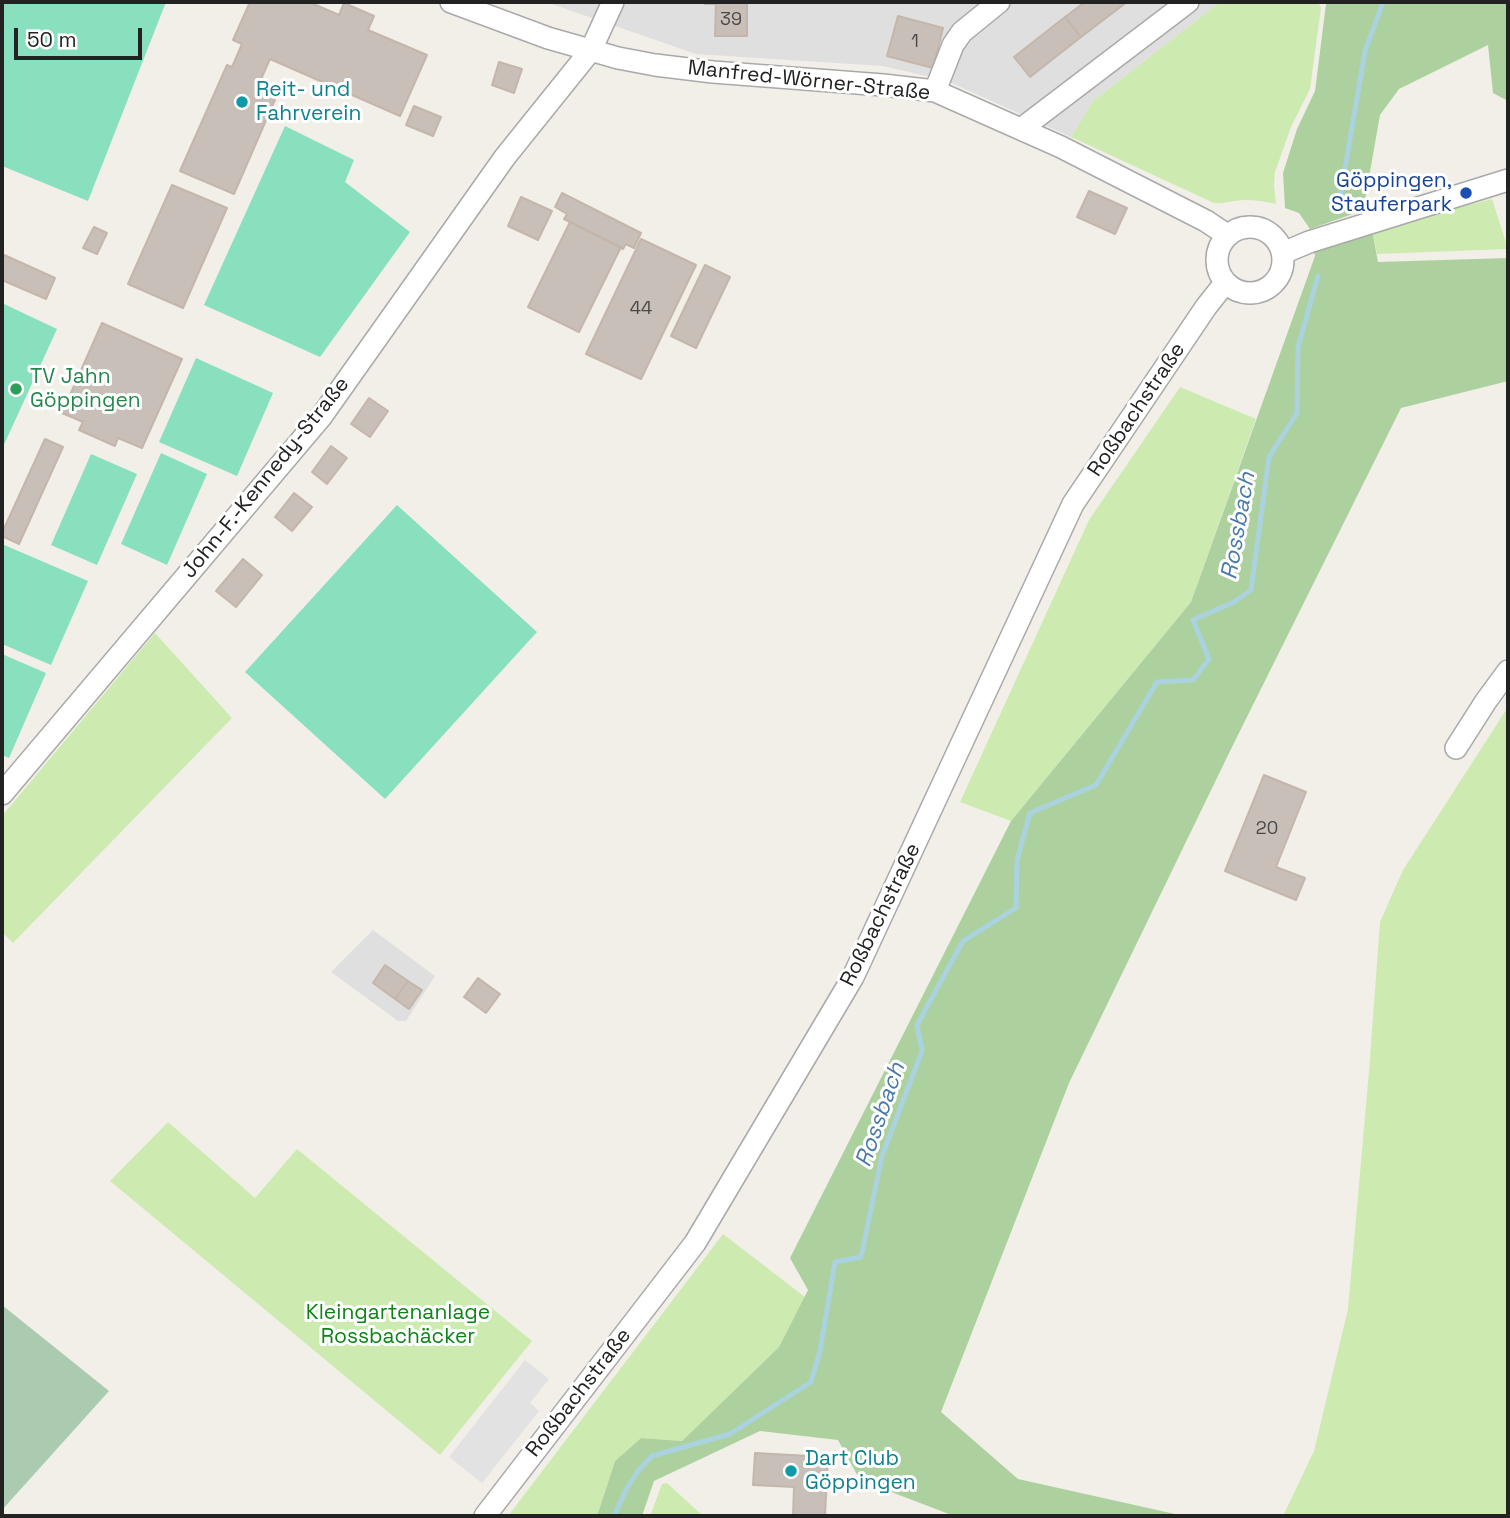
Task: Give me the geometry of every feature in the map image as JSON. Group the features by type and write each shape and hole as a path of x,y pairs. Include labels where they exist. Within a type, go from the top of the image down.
{"street":[{"name":"Manfred-Wörner-Straße","path":"451,2 548,38 618,58 655,65 935,91 1061,147 1206,221 1227,236"},
{"name":"John-F.-Kennedy-Straße","path":"2,794 321,417 502,161 591,50 613,2"},
{"path":"935,91 953,46 962,32 999,2"},
{"path":"1021,129 1188,2"},
{"path":"1283,253 1309,242 1508,180"},
{"path":"1248,227 1260,228 1270,234 1283,253 1281,274 1274,284 1255,294 1234,290 1225,283 1216,264 1217,254 1227,236 1237,229 1248,227"},
{"name":"Roßbachstraße","path":"485,1516 695,1243 853,977 1073,504 1225,283"},
{"path":"1456,748 1508,671"}],"shaded area":[{"path":"546,2 1220,2 1093,101 1071,137 945,80 882,66 696,54"},
{"path":"373,930 435,976 406,1021 398,1021 331,972"},
{"path":"525,1360 549,1379 530,1403 539,1411 482,1483 449,1457"}],"green space":[{"path":"2,2 166,2 88,201 2,166"},
{"path":"1220,2 1318,2 1321,8 1310,89 1291,127 1275,172 1276,204 1245,200 1214,203 1071,137 1093,101"},
{"path":"1320,2 1508,2 1508,101 1493,93 1488,45 1399,89 1380,115 1365,200 1367,209 1310,229 1299,213 1285,208 1283,173 1297,129 1315,91 1326,4"},
{"path":"285,126 354,160 345,182 410,232 320,357 204,305"},
{"path":"1492,199 1508,249 1377,254 1372,230"},
{"path":"1372,230 1378,262 1508,258 1508,381 1401,408 1069,1083 941,1412 1018,1479 1184,1516 954,1516 860,1480 838,1440 760,1431 654,1481 642,1516 597,1516 615,1461 641,1438 682,1441 779,1347 808,1290 790,1258 1011,821 1191,602 1315,256 1313,248"},
{"name":"TV Jahn Göppingen","path":"2,303 57,329 2,449"},
{"path":"196,358 273,393 237,476 159,442"},
{"path":"1180,387 1256,419 1191,602 1011,821 960,802 1089,520"},
{"path":"161,453 207,474 167,565 121,544"},
{"path":"91,454 137,474 97,565 51,545"},
{"path":"397,505 537,632 385,799 245,672"},
{"path":"2,544 88,581 51,665 2,644"},
{"path":"155,633 232,718 13,943 2,932 2,816"},
{"path":"2,654 46,673 9,758 2,755"},
{"path":"1508,707 1508,1516 1283,1516 1314,1451 1348,1309 1380,922 1403,870"},
{"name":"Kleingartenanlage Rossbachäcker","path":"168,1122 255,1198 297,1149 532,1341 440,1455 110,1181"},
{"path":"723,1234 805,1297 779,1347 682,1441 641,1438 615,1461 597,1516 508,1516"},
{"path":"2,1305 109,1391 2,1510"},
{"path":"667,1483 703,1516 650,1516 662,1484"}],"building":[{"name":"Reit- und Fahrverein","path":"250,2 309,2 339,15 344,3 374,16 368,30 427,55 400,116 270,59 261,79 280,88 234,194 180,171 227,65 232,67 242,44 233,40"},
{"path":"705,2 747,2 747,36 715,36 716,4"},
{"path":"1085,2 1127,2 1081,37 1065,17"},
{"path":"898,16 943,28 933,68 887,56"},
{"path":"1065,17 1081,37 1030,77 1014,57"},
{"path":"499,62 522,69 514,93 492,85"},
{"path":"414,106 441,117 433,136 406,125"},
{"path":"172,185 227,208 183,308 128,284"},
{"path":"1089,191 1127,208 1115,234 1077,217"},
{"path":"562,193 641,233 634,248 626,244 623,249 564,219 567,214 555,207"},
{"path":"521,197 552,211 538,240 508,226"},
{"path":"570,222 621,247 579,332 528,307"},
{"path":"94,227 107,233 97,254 83,248"},
{"path":"641,239 696,265 641,379 586,354"},
{"path":"2,254 55,278 46,299 2,280"},
{"path":"705,265 730,277 696,348 671,336"},
{"path":"102,323 182,359 142,448 118,438 115,446 79,430 83,422 62,413"},
{"path":"369,398 388,411 370,437 351,424"},
{"path":"45,439 63,447 19,544 2,536 2,533"},
{"path":"331,446 347,458 327,484 312,472"},
{"path":"294,493 312,507 292,531 275,517"},
{"path":"243,559 262,575 236,607 216,591"},
{"path":"1264,775 1306,792 1276,867 1305,878 1296,900 1225,871"},
{"path":"385,965 408,981 395,999 373,983"},
{"path":"478,978 500,994 486,1013 464,997"},
{"path":"408,981 422,990 409,1009 395,999"},
{"name":"Dart Club Göppingen","path":"755,1453 828,1457 825,1516 793,1516 794,1487 753,1485"}],"waterway":[{"name":"Rossbach","path":"1336,209 1365,51 1383,2"},
{"name":"Rossbach","path":"614,1516 627,1488 652,1456 730,1434 811,1382 820,1351 835,1262 861,1257 882,1156 922,1051 917,1025 963,941 1016,908 1017,860 1030,813 1096,785 1157,682 1193,680 1209,659 1193,620 1234,602 1251,590 1269,457 1297,413 1298,347 1318,276"}],"place":[{"name":"Reit- und Fahrverein","path":"242,102"},
{"name":"Göppingen, Stauferpark","path":"1466,193"},
{"name":"TV Jahn Göppingen","path":"16,389"},
{"name":"Dart Club Göppingen","path":"791,1471"}]}
